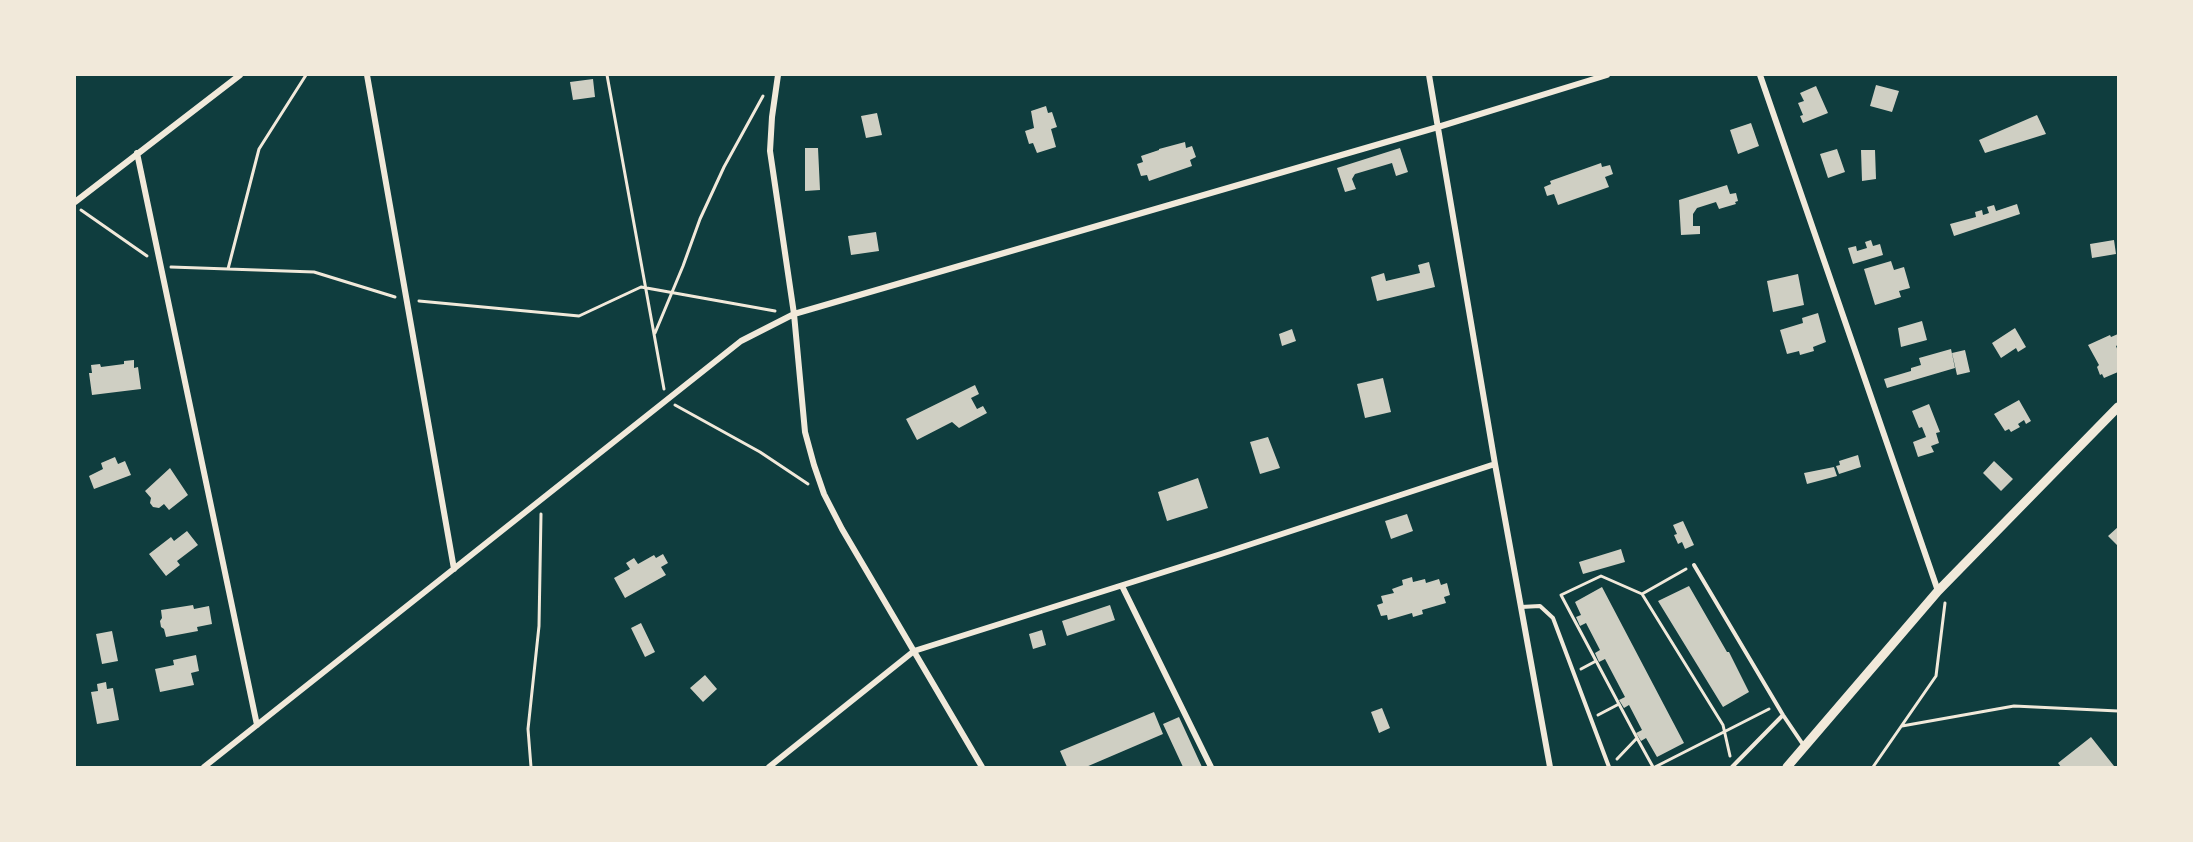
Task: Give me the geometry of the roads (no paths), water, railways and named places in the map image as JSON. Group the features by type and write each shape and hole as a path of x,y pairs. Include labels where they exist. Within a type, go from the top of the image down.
{"street":[{"path":"75,204 137,153 240,75"},
{"path":"367,75 454,569"},
{"path":"778,75 770,151 794,314 806,432 824,494 842,529 982,767"},
{"path":"1429,75 1495,464 1550,767"},
{"path":"204,767 741,341 794,314 1438,127 1607,75"},
{"path":"1760,75 1941,595"},
{"path":"137,153 257,725"},
{"path":"1787,767 1941,595 2118,407"},
{"path":"769,767 914,651 1122,586 1495,464"},
{"path":"1122,586 1211,767"}],"lane":[{"path":"1694,565 1804,747"},
{"path":"1521,608 1540,606 1553,618 1609,767"},
{"path":"1732,767 1783,715"}]}
